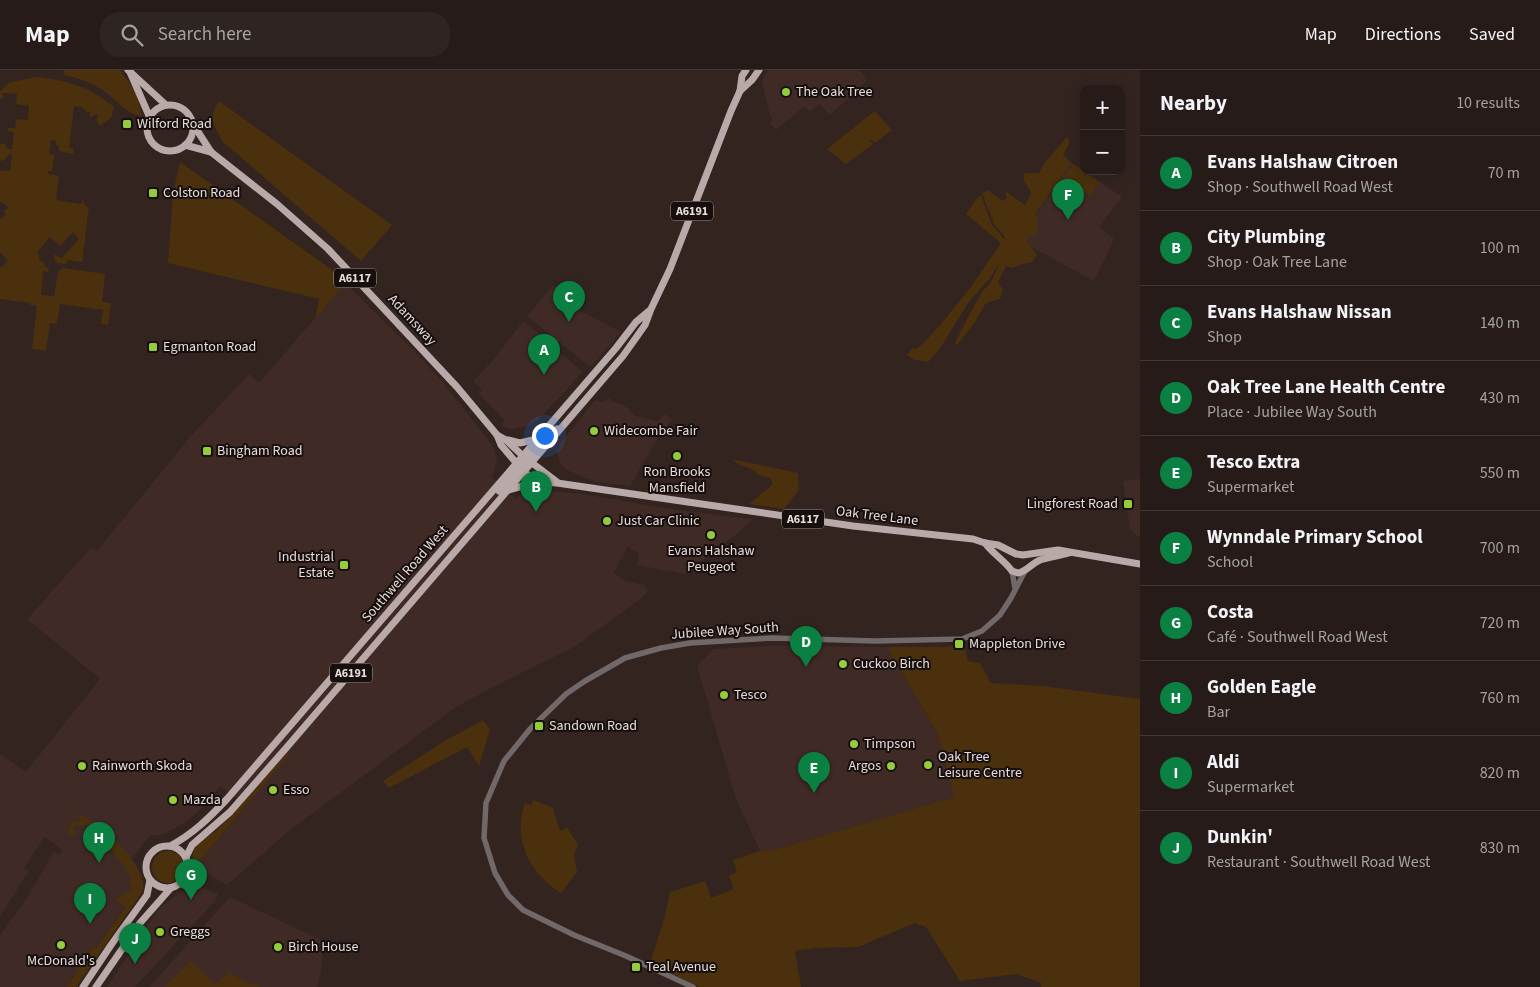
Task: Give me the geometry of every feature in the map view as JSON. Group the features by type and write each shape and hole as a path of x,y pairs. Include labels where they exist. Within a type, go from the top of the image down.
{"main road":[{"name":"Southwell Road West","path":"170,846 201,827 227,799 476,511 566,423 623,356 645,325 670,269 740,91 742,76 746,70"},
{"name":"Southwell Road West","path":"740,91 752,80 759,70"},
{"name":"A6117","path":"129,71 166,105 176,106 184,110 193,124"},
{"name":"A6117","path":"129,71 150,118 148,129 150,138 158,146 170,150 184,145"},
{"path":"150,118 154,112 166,105"},
{"path":"184,145 192,136 193,124"},
{"name":"Adamsway","path":"193,124 211,152 277,204 328,249 457,387 497,435 501,445 520,468"},
{"name":"Adamsway","path":"184,145 211,152"},
{"name":"Southwell Road West","path":"527,460 537,439 616,348 636,322 651,309"},
{"name":"Adamsway","path":"497,435 506,440 527,460"},
{"path":"506,440 520,443 537,439"},
{"name":"A6117","path":"527,460 557,483"},
{"path":"520,468 527,460"},
{"name":"Southwell Road West","path":"186,857 192,845 230,812 508,491 520,468"},
{"name":"Oak Tree Lane","path":"520,468 534,480 544,483 557,483 853,526 974,539 998,545 1020,554"},
{"path":"508,491 519,487 544,483"},
{"path":"985,543 992,552 1018,573 1041,560 1069,553"},
{"path":"1010,568 1009,559 1020,554 1058,550 1140,564"},
{"path":"1020,554 1027,559 1026,570"},
{"path":"96,987 140,923 170,889 185,879 188,868 186,857 176,848 170,846 160,847 150,854 146,872 150,880 158,887 170,889"},
{"path":"83,987 147,895 150,880"}],"street":[{"path":"1010,568 1015,588"},
{"name":"Jubilee Way South","path":"693,987 523,910 508,895 495,873 484,838 486,803 504,761 530,729 566,694 624,658 661,648 690,643 772,638 933,641 962,639 982,631 992,623 1007,606 1026,570"}],"shaded area":[{"path":"63,70 120,70 136,93 142,116 126,110 106,92 84,80 65,75"},
{"path":"768,70 859,70 868,80 830,115 819,104 810,112 804,106 776,130 770,123 773,120 769,112 762,80"},
{"path":"35,77 77,85 114,107 111,118 100,126 97,121 98,115 90,117 90,112 85,112 86,110 82,109 82,107 74,106 69,148 74,149 73,154 59,151 56,141 51,140 49,154 54,155 52,171 48,171 48,174 59,176 56,199 81,204 83,200 85,206 89,207 82,262 67,260 67,264 57,263 54,259 55,254 61,259 79,239 73,232 60,246 50,237 38,251 39,259 44,263 44,266 49,268 48,272 43,271 41,295 54,296 58,272 63,268 105,274 102,302 111,303 108,325 101,324 103,310 60,304 57,324 50,323 46,351 32,349 37,306 30,305 30,303 0,299 0,268 8,262 0,253 0,220 6,215 4,211 8,208 0,202 0,170 10,171 12,154 9,154 4,160 0,161 0,144 5,144 8,149 12,149 14,132 8,131 8,128 15,128 16,119 28,120 29,106 16,104 17,94 3,93 2,99 0,99 0,91 8,83"},
{"path":"219,101 392,225 361,261 222,141 213,121 213,113"},
{"path":"875,111 892,130 875,143 870,139 873,144 846,164 827,149"},
{"path":"1067,137 1070,142 1063,154 1071,163 1036,213 1038,228 1035,235 1025,239 1037,255 1032,262 1012,268 1006,266 998,282 1003,290 1000,299 986,303 973,325 957,345 955,343 966,321 982,292 991,282 1001,260 990,278 968,303 939,350 928,362 915,360 907,355 912,348 916,349 922,345 941,324 970,288 1001,243 966,214 976,199 981,195 992,225 1004,239 1005,237 994,224 982,193 988,190 1002,201 1007,198 1005,191 1025,205 1031,194 1024,182 1025,173 1039,173 1045,162"},
{"path":"1068,160 1080,168 1080,175 1090,175 1122,197 1099,227 1114,239 1094,281 1019,240 1070,163"},
{"path":"180,162 345,279 345,283 315,319 319,299 168,263 173,193"},
{"path":"1073,164 1080,169 1080,175 1089,175 1099,182 1090,196 1063,178"},
{"path":"345,283 441,380 493,446 497,460 492,477 515,499 525,491 532,489 582,494 677,510 753,519 733,537 684,574 637,565 639,553 627,547 614,573 625,581 645,585 648,591 639,600 574,647 453,709 289,831 227,885 208,874 197,864 246,806 220,786 200,810 184,823 164,834 150,836 127,864 135,883 125,906 96,949 93,948 67,987 0,987 0,936 28,896 54,852 59,855 62,851 44,837 24,868 29,871 0,916 0,754 26,772 100,679 27,619 91,548 97,551 191,436 249,374 259,383"},
{"path":"553,285 581,300 577,309 621,332 590,367 527,316"},
{"path":"523,321 583,372 537,421 527,426 512,429 502,427 504,420 479,394 482,390 473,381 495,358"},
{"path":"610,397 611,402 621,404 635,416 658,421 665,414 672,420 663,429 630,486 596,482 567,470 560,463 557,452 560,444 595,400 603,402"},
{"path":"732,459 798,473 799,490 784,509 749,504 773,484 770,478 758,475"},
{"path":"1140,479 1140,536 1137,536 1130,528 1123,481"},
{"path":"964,644 968,661 980,663 991,683 1043,686 1140,699 1140,987 1041,987 1041,983 1017,974 960,981 926,927 915,923 858,947 815,948 795,951 801,987 700,987 650,963 665,916 670,892 705,881 711,898 734,889 729,876 737,872 733,860 760,851 774,850 954,797 938,734 887,647 945,647"},
{"path":"773,646 887,647 938,734 954,797 774,850 760,851 736,799 697,666 714,649"},
{"path":"483,720 490,729 479,766 467,747 389,788 383,781 446,740"},
{"path":"287,751 290,753 197,864 208,874 200,870 193,862 193,854 200,841 217,830 226,821"},
{"path":"534,800 553,808 560,831 567,827 578,845 574,856 577,872 561,893 540,876 526,854 521,830 522,816 525,803 531,805"},
{"path":"79,814 99,826 131,858 143,881 143,891 76,987 67,987 92,948 96,949 125,907 116,900 133,888 129,882 132,879 119,859 107,844 94,835 87,833 87,825 74,826 74,837 69,834 68,831 74,820 79,822 81,819 77,815"},
{"path":"168,851 174,852 179,856 183,861 183,873 179,878 174,882 168,883 162,882 157,878 153,873 152,867 153,861 157,856 162,852"},
{"path":"192,886 198,886 218,894 215,901 135,987 107,987 158,910 177,894"},
{"path":"230,897 323,941 321,972 317,987 149,987"},
{"path":"191,961 215,985 229,972 240,979 260,987 165,987"}],"place":[{"name":"The Oak Tree","path":"786,92"},
{"name":"Wilford Road","path":"127,124"},
{"name":"Colston Road","path":"153,193"},
{"name":"Wynndale Primary School","path":"1068,220"},
{"name":"Evans Halshaw Nissan","path":"569,322"},
{"name":"Egmanton Road","path":"153,347"},
{"name":"Evans Halshaw Citroen","path":"544,375"},
{"name":"Widecombe Fair","path":"594,431"},
{"name":"Bingham Road","path":"207,451"},
{"name":"Ron Brooks Mansfield","path":"677,456"},
{"name":"Lingforest Road","path":"1128,504"},
{"name":"City Plumbing","path":"536,512"},
{"name":"Just Car Clinic","path":"607,521"},
{"name":"Evans Halshaw Peugeot","path":"711,535"},
{"name":"Industrial Estate","path":"344,565"},
{"name":"Mappleton Drive","path":"959,644"},
{"name":"Cuckoo Birch","path":"843,664"},
{"name":"Oak Tree Lane Health Centre","path":"806,667"},
{"name":"Tesco","path":"724,695"},
{"name":"Sandown Road","path":"539,726"},
{"name":"Timpson","path":"854,744"},
{"name":"Oak Tree Leisure Centre","path":"928,765"},
{"name":"Rainworth Skoda","path":"82,766"},
{"name":"Argos","path":"891,766"},
{"name":"Esso","path":"273,790"},
{"name":"Tesco Extra","path":"814,793"},
{"name":"Mazda","path":"173,800"},
{"name":"Golden Eagle","path":"99,863"},
{"name":"Costa","path":"191,900"},
{"name":"Aldi","path":"90,924"},
{"name":"Greggs","path":"160,932"},
{"name":"McDonald's","path":"61,945"},
{"name":"Birch House","path":"278,947"},
{"name":"Dunkin'","path":"135,964"},
{"name":"Teal Avenue","path":"636,967"}]}
